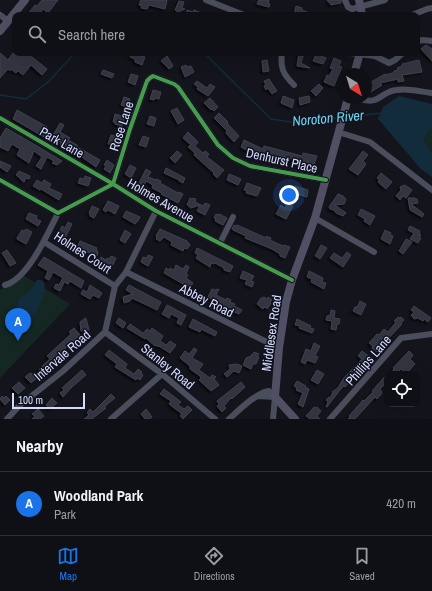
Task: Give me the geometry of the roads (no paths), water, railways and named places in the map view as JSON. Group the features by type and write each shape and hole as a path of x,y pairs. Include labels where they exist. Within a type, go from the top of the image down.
{"main road":[{"path":"16,12 25,0"},
{"path":"0,31 12,17"},
{"path":"356,68 359,56"},
{"name":"Middlesex Road","path":"275,397 283,315 292,280 315,218 346,104"},
{"path":"275,397 295,419"}],"street":[{"path":"206,0 236,12"},
{"path":"345,0 347,6 350,8 361,7 385,0"},
{"path":"420,12 432,8"},
{"path":"0,15 8,22"},
{"path":"420,40 432,40"},
{"path":"282,56 282,68 285,76 294,85"},
{"path":"375,56 389,63 394,61 399,56"},
{"name":"Denhurst Place","path":"153,76 178,86 218,145 233,158 250,166 326,180"},
{"name":"Rose Lane","path":"113,184 147,81 153,76"},
{"path":"372,100 397,89 432,92"},
{"name":"Park Lane","path":"0,118 113,184"},
{"path":"339,130 370,142 432,190"},
{"path":"0,180 58,212"},
{"name":"Holmes Avenue","path":"58,212 113,184 156,211 292,280"},
{"name":"Intervale Road","path":"7,419 19,406 63,371 105,332 115,286 126,272 156,211"},
{"name":"Holmes Court","path":"58,212 44,242 115,286"},
{"path":"220,243 233,217"},
{"path":"315,218 374,252"},
{"path":"5,285 11,284 20,276 32,262 44,242"},
{"name":"Abbey Road","path":"126,272 279,348"},
{"name":"Stanley Road","path":"105,332 162,374 215,419"},
{"name":"Phillips Lane","path":"330,419 401,338 432,334"},
{"path":"111,419 162,374"},
{"path":"229,419 258,396 275,397 273,419"}],"water":[{"path":"399,96 432,104 432,129 429,130 424,141 432,154 432,177 421,169 378,119 383,107"},
{"path":"37,280 44,282 45,287 43,298 38,310 28,323 23,323 18,318 17,304 21,296 29,292"}],"waterway":[{"name":"Noroton River","path":"0,95 26,99 48,82 72,56"},
{"name":"Noroton River","path":"207,56 271,119 291,122 339,118"},
{"name":"Noroton River","path":"346,117 382,113"}],"place":[{"name":"Woodland Park","path":"18,341"}]}
